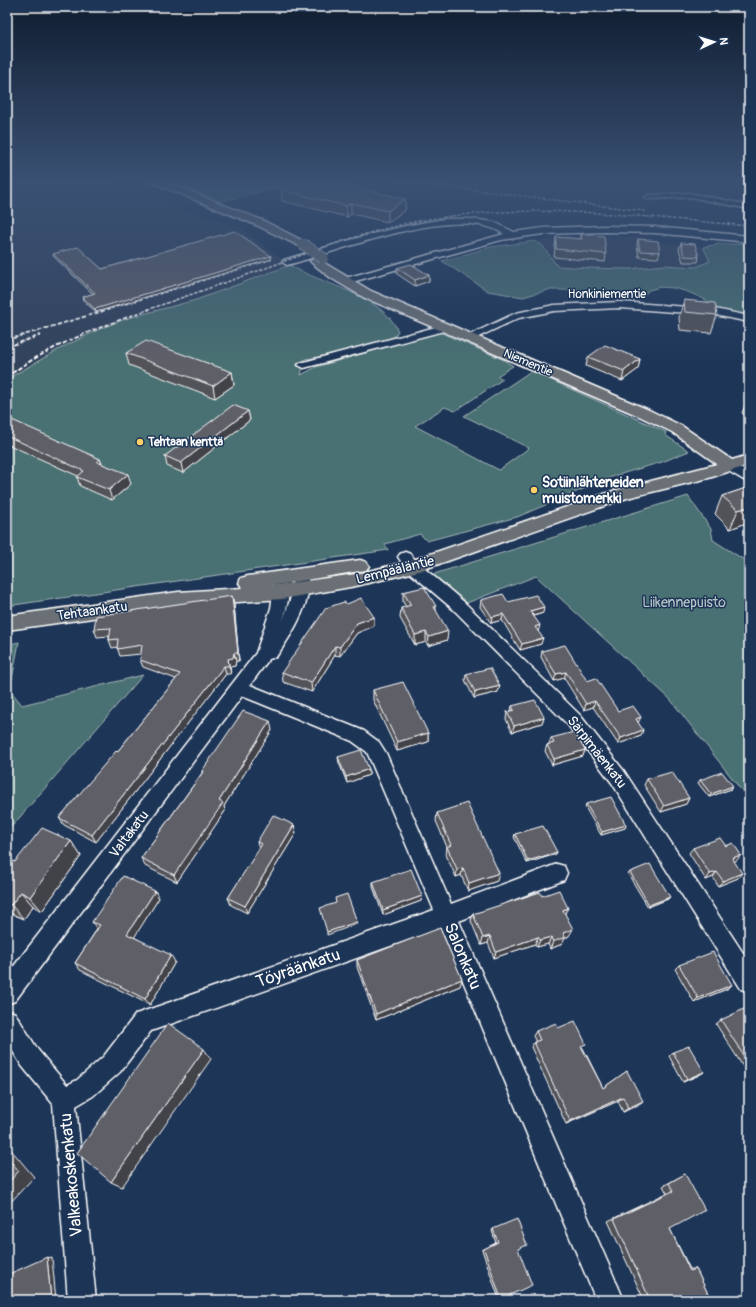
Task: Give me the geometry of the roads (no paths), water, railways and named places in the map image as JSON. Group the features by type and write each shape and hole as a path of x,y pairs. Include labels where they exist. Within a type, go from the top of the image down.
{"main road":[{"name":"Niementie","path":"292,241 368,294 644,413 677,430 715,455 741,460"},
{"name":"Niementie","path":"644,413 694,431 741,460"},
{"name":"Lempääläntie","path":"291,584 409,562 467,549 504,534 622,494 741,460 749,446"},
{"name":"Lempääläntie","path":"622,494 676,468 715,455"},
{"name":"Tehtaankatu","path":"7,623 291,584"}],"street":[{"path":"287,262 362,241"},
{"path":"352,282 386,270 490,241"},
{"name":"Honkiniementie","path":"470,337 516,316 554,308 620,305 715,312 749,319"},
{"path":"304,365 447,328"},
{"path":"741,460 749,478"},
{"name":"Särpimäenkatu","path":"409,562 459,606 574,720 618,776 749,981"},
{"name":"Valtakatu","path":"7,993 245,681 269,655 291,624 300,600 291,584"},
{"name":"Salonkatu","path":"245,681 358,736 373,747 380,759 445,916 610,1300"},
{"name":"Töyräänkatu","path":"64,1100 84,1088 112,1064 144,1022 445,916 557,873"},
{"name":"Valkeakoskenkatu","path":"7,1021 30,1058 64,1100 82,1300"}],"railway":[{"path":"147,310 342,241"},
{"path":"106,310 273,259"},
{"path":"7,340 110,309"},
{"path":"7,377 57,346 150,309"},
{"path":"7,347 41,335"}],"place":[{"name":"Tehtaan kenttä","path":"140,442"},
{"name":"Sotiinlähteneiden muistomerkki","path":"534,490"}],"park label":[{"name":"Liikennepuisto","path":"684,602"}]}
